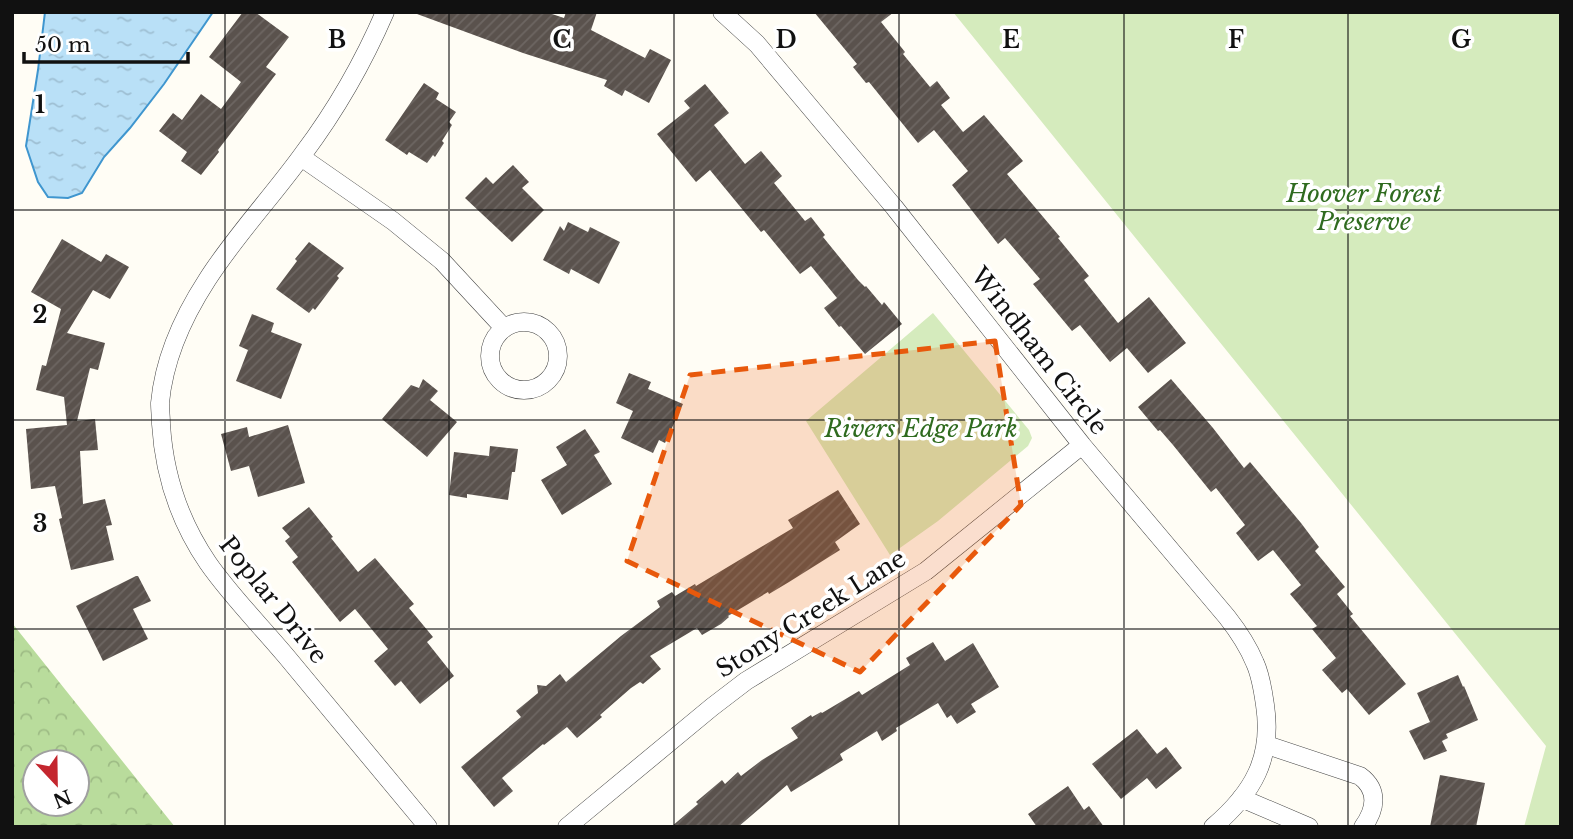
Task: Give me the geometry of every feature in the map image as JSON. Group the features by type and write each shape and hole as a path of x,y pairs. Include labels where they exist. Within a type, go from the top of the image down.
{"street":[{"name":"Poplar Drive","path":"385,12 363,60 316,137 249,222 190,307 169,360 160,403 162,445 173,492 186,526 207,561 229,591 428,827"},
{"name":"Windham Circle","path":"722,12 757,44 894,207 1082,445 1242,637 1256,664 1263,690 1268,720 1267,745 1262,764 1252,783 1229,813 1213,827"},
{"path":"301,158 393,221 442,261 504,328"},
{"name":"Stony Creek Lane","path":"567,827 746,681 926,571 1082,445"},
{"path":"1267,745 1360,776 1368,782 1373,792 1374,804 1363,827"},
{"path":"1241,798 1308,827"}],"highlighted area":[{"path":"995,341 1021,505 860,672 627,561 690,375"}],"green space":[{"name":"Hoover Forest Preserve","path":"953,12 1561,12 1561,827 1524,827 1546,746"},
{"name":"Rivers Edge Park","path":"933,313 1029,430 1032,438 1028,446 938,521 890,555 806,421"},
{"path":"12,623 175,827 12,827"}],"water":[{"path":"45,12 213,12 164,84 104,157 82,193 68,198 48,197 38,182 26,146"}],"building":[{"path":"243,12 255,12 289,37 266,67 276,74 201,175 181,161 187,152 159,131 173,113 182,120 201,94 221,109 241,82 209,57"},
{"path":"417,12 546,12 564,18 566,12 597,12 591,30 645,58 650,49 671,60 649,103 625,90 622,96 604,86 607,80 523,53"},
{"path":"814,12 894,12 881,22 930,87 937,81 950,98 941,105 963,132 984,115 1023,161 1007,174 1060,237 1058,238 1089,276 1084,280 1118,323 1149,297 1186,343 1148,373 1127,348 1110,362 1080,325 1072,331 1033,284 1040,279 1005,238 998,244 952,185 968,171 934,130 918,143 869,82 866,83 853,67 857,64"},
{"path":"424,83 439,93 436,99 456,112 449,122 452,125 442,141 444,143 435,157 433,155 427,163 409,152 407,155 385,140"},
{"path":"705,84 729,113 714,125 745,164 761,151 782,176 774,183 805,221 811,217 825,235 823,237 858,280 882,305 884,302 902,324 865,354 824,308 837,298 811,266 800,274 710,170 696,182 657,134 690,108 684,101"},
{"path":"513,165 529,182 522,188 544,210 512,242 465,198 486,177 493,184"},
{"path":"568,222 588,232 590,227 620,242 599,284 571,269 569,274 543,260 560,226 564,231"},
{"path":"62,239 101,262 106,254 129,267 110,299 93,290 67,333 105,343 98,370 90,368 77,421 95,419 98,450 80,451 83,504 105,499 112,525 106,526 114,560 71,570 59,519 62,518 55,486 31,489 26,429 67,425 64,397 36,390 42,365 46,366 61,309 31,292"},
{"path":"309,242 344,268 315,310 313,308 309,313 276,289"},
{"path":"252,314 274,323 271,332 302,344 281,399 236,381 248,350 239,346"},
{"path":"629,373 651,382 648,389 683,404 665,443 659,440 653,453 621,438 633,411 616,403"},
{"path":"423,379 438,391 430,400 457,422 427,457 382,419 411,385 419,388"},
{"path":"1171,379 1244,468 1250,462 1301,523 1319,547 1315,551 1345,587 1337,594 1353,614 1350,616 1406,684 1369,715 1347,689 1342,693 1322,670 1336,658 1312,629 1317,626 1290,594 1301,585 1273,550 1258,561 1236,533 1245,525 1216,488 1211,492 1138,407"},
{"path":"288,425 305,483 258,497 249,466 231,471 221,434 247,427 249,437"},
{"path":"585,429 600,452 594,455 612,484 562,515 541,480 567,465 556,447"},
{"path":"490,446 518,449 508,500 467,494 467,498 449,495 454,452 489,456"},
{"path":"838,490 860,524 835,542 840,550 728,616 721,624 702,635 697,628 650,656 661,669 643,684 640,682 631,688 577,738 567,727 543,744 502,778 513,791 494,807 461,767 521,717 516,711 538,693 537,685 546,686 560,674 566,682 660,607 657,601 672,592 675,596 695,584 696,586 793,528 788,520"},
{"path":"309,507 358,572 375,558 414,604 409,608 433,637 427,642 454,676 420,704 401,681 395,686 374,661 388,649 355,609 340,622 292,562 298,557 285,541 290,537 282,528"},
{"path":"136,576 151,601 133,609 148,639 103,661 76,606"},
{"path":"933,642 945,661 973,643 999,687 971,704 976,712 957,724 951,715 947,718 938,703 896,728 897,731 882,741 877,731 840,754 843,760 791,792 787,785 738,827 671,827 722,780 725,784 738,772 741,776 798,738 791,728 859,691 862,695 910,665 906,658"},
{"path":"1458,675 1478,720 1446,734 1448,738 1442,741 1447,751 1424,760 1409,731 1430,722 1417,693"},
{"path":"1137,729 1157,754 1166,747 1182,768 1156,789 1147,778 1121,799 1092,764"},
{"path":"1440,775 1485,783 1476,827 1430,827"},
{"path":"1068,786 1084,810 1089,806 1104,827 1037,827 1028,814"}]}
